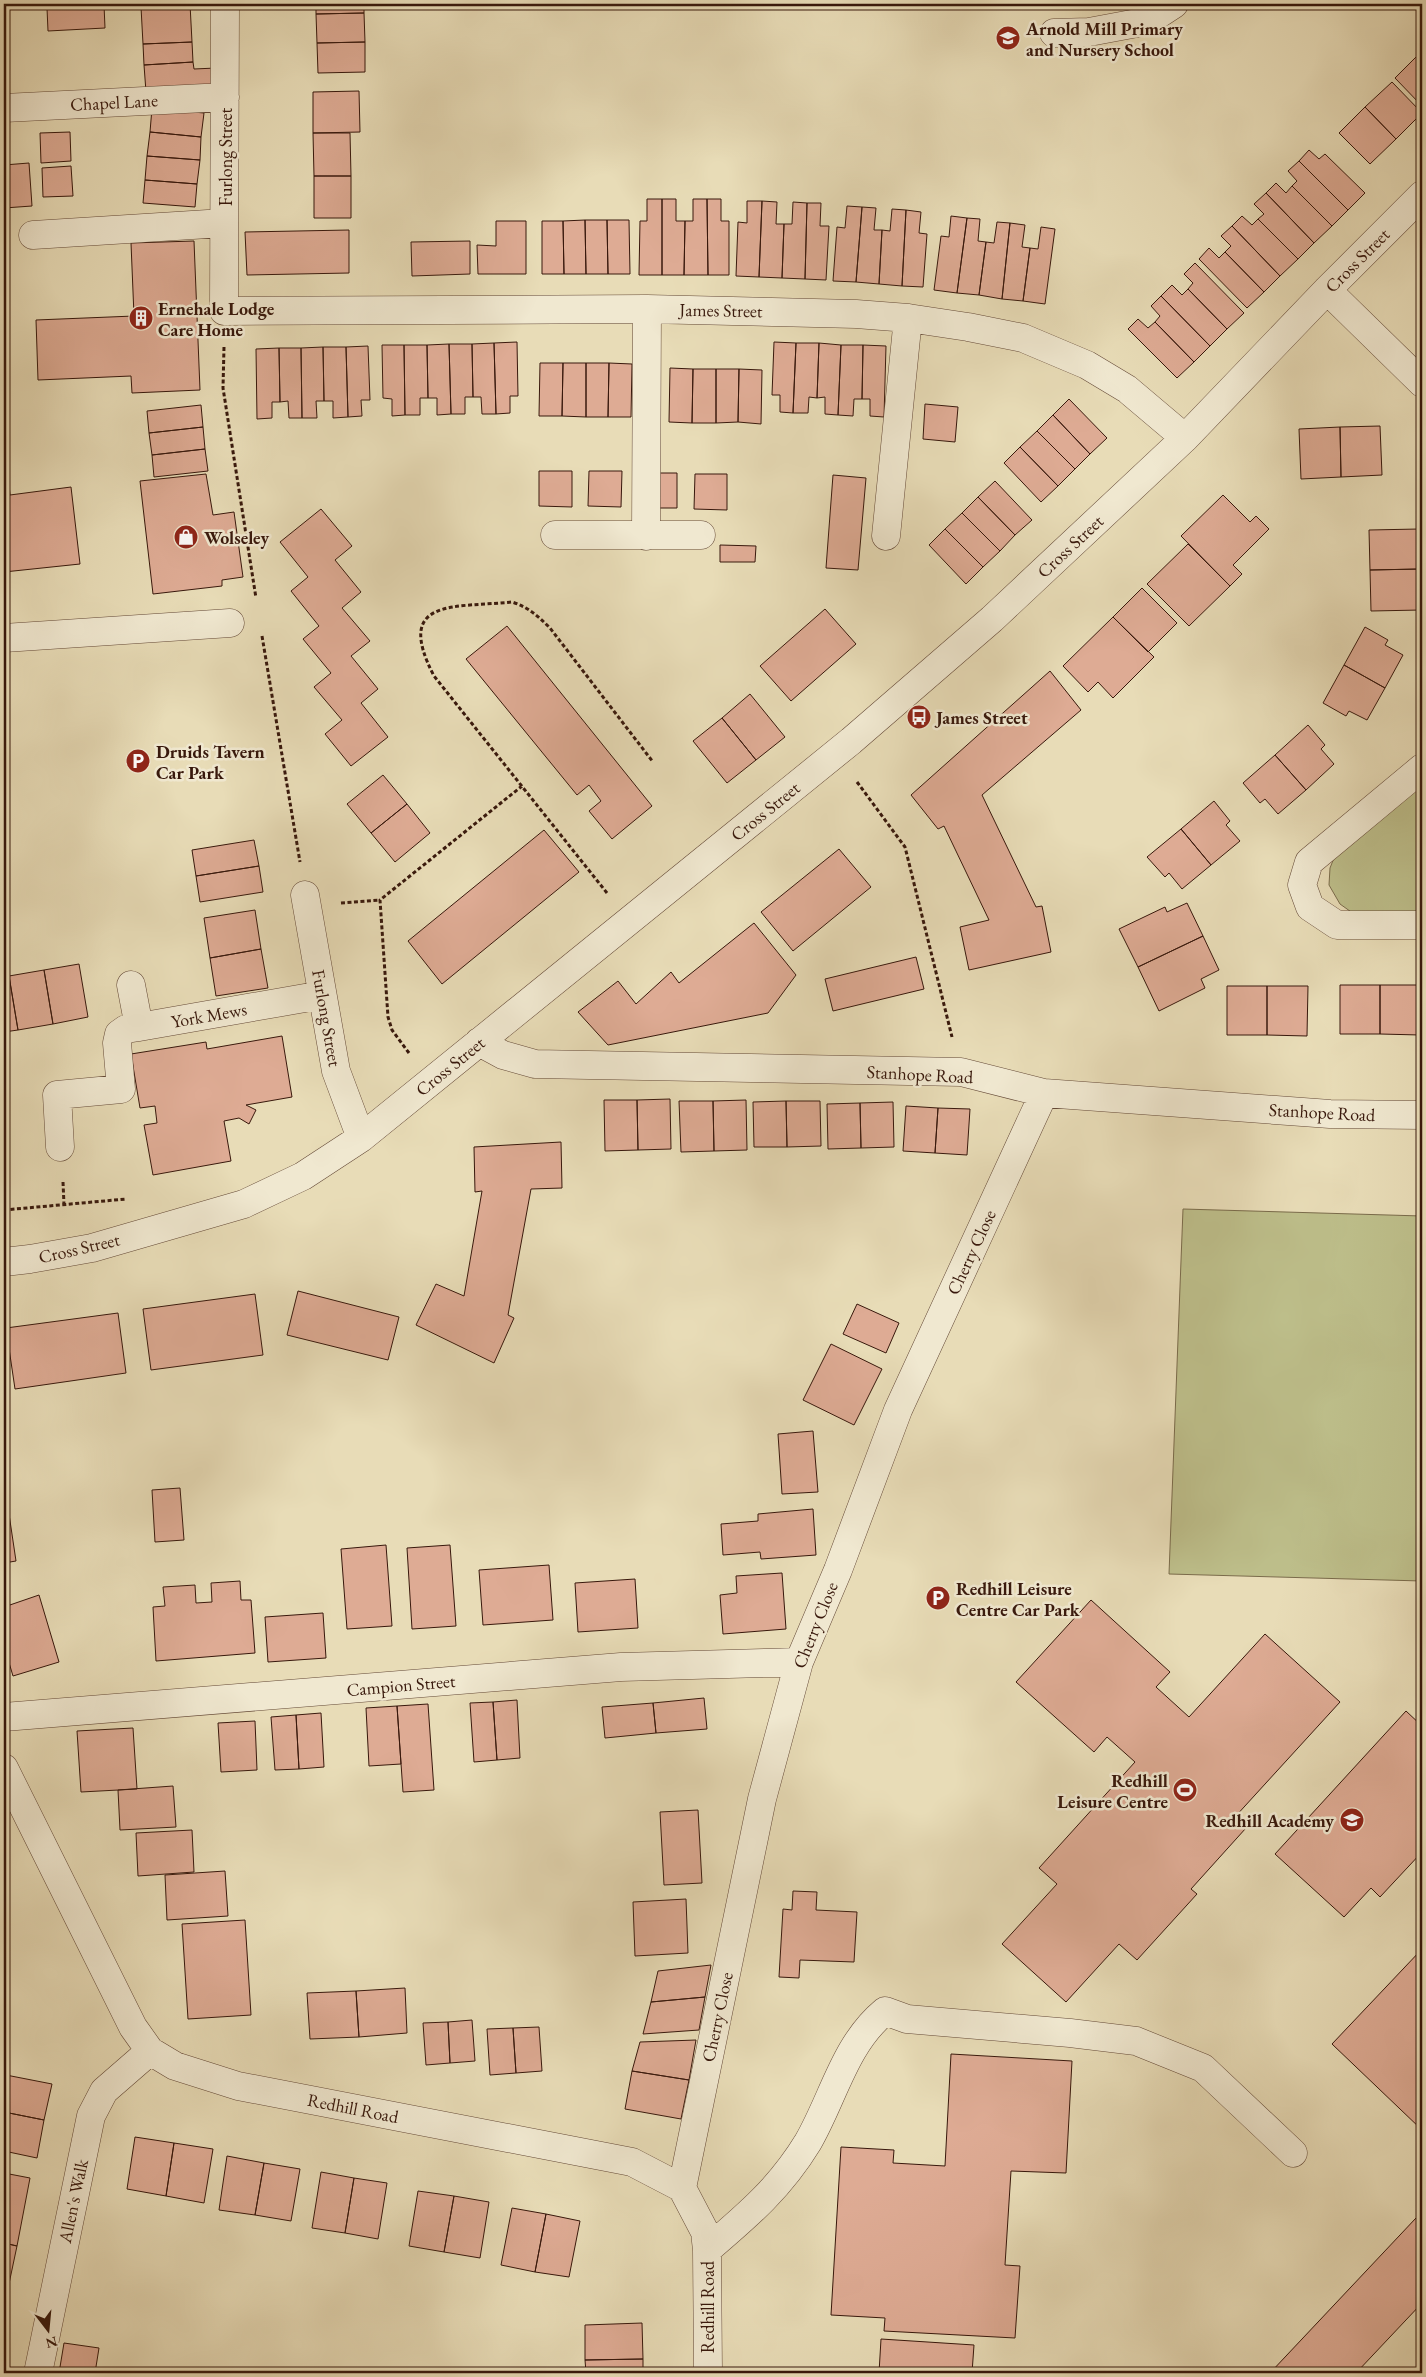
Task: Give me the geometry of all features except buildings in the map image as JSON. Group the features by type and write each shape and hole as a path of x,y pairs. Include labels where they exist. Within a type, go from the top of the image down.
{"street":[{"name":"Furlong Street","path":"224,311 225,4"},
{"path":"1054,33 1089,32 1148,21 1174,4"},
{"name":"Chapel Lane","path":"4,108 225,96"},
{"name":"Cross Street","path":"4,1262 30,1260 92,1248 244,1204 303,1176 361,1138 835,754 992,619 1186,438 1327,290 1422,195"},
{"path":"33,235 224,223"},
{"path":"1327,290 1422,383"},
{"path":"646,536 647,308"},
{"name":"James Street","path":"224,311 647,308 856,314 908,318 1023,338 1078,362 1128,389 1186,438"},
{"path":"886,536 908,318"},
{"path":"555,535 701,536"},
{"path":"4,638 230,623"},
{"path":"1422,768 1309,862 1302,885 1310,907 1337,925 1422,925"},
{"name":"Furlong Street","path":"306,895 336,1071 361,1138"},
{"path":"131,985 139,1027"},
{"name":"York Mews","path":"60,1147 57,1095 121,1089 117,1043 119,1034 126,1029 322,995"},
{"name":"Stanhope Road","path":"479,1042 503,1055 536,1064 960,1072 1044,1093 1330,1114 1422,1115"},
{"name":"Cherry Close","path":"682,2188 762,1799 799,1662 838,1570 898,1410 1044,1093"},
{"name":"Campion Street","path":"4,1717 621,1667 799,1662"},
{"name":"Redhill Road","path":"4,1768 133,2027 150,2051 175,2066 238,2086 632,2162 682,2188 704,2232 707,2250 708,2373"},
{"path":"707,2250 747,2217 788,2174 809,2139 851,2051 876,2018 885,2011 907,2019 1070,2033 1136,2041 1203,2068 1293,2153"},
{"name":"Allen's Walk","path":"38,2373 91,2116 104,2091 150,2051"}],"path":[{"path":"629,921 434,676 423,656 420,626 428,616 439,610 512,602 522,605 535,613 550,628 653,762"},
{"path":"835,754 905,847 960,1072"},
{"path":"430,1082 389,1024 379,908 380,900 522,786"},
{"path":"4,1210 131,1199"}],"green space":[{"path":"1422,788 1422,913 1354,914 1340,904 1329,885 1330,868 1336,853 1413,790"},
{"path":"1183,1209 1422,1216 1422,1581 1169,1574"}],"place":[{"name":"Arnold Mill Primary and Nursery School","path":"1008,38"},
{"name":"Ernehale Lodge Care Home","path":"141,318"},
{"name":"Wolseley","path":"186,537"},
{"name":"James Street","path":"919,717"},
{"name":"Druids Tavern Car Park","path":"138,761"},
{"name":"Redhill Leisure Centre Car Park","path":"938,1598"},
{"name":"Redhill Leisure Centre","path":"1185,1790"},
{"name":"Redhill Academy","path":"1352,1820"}]}
